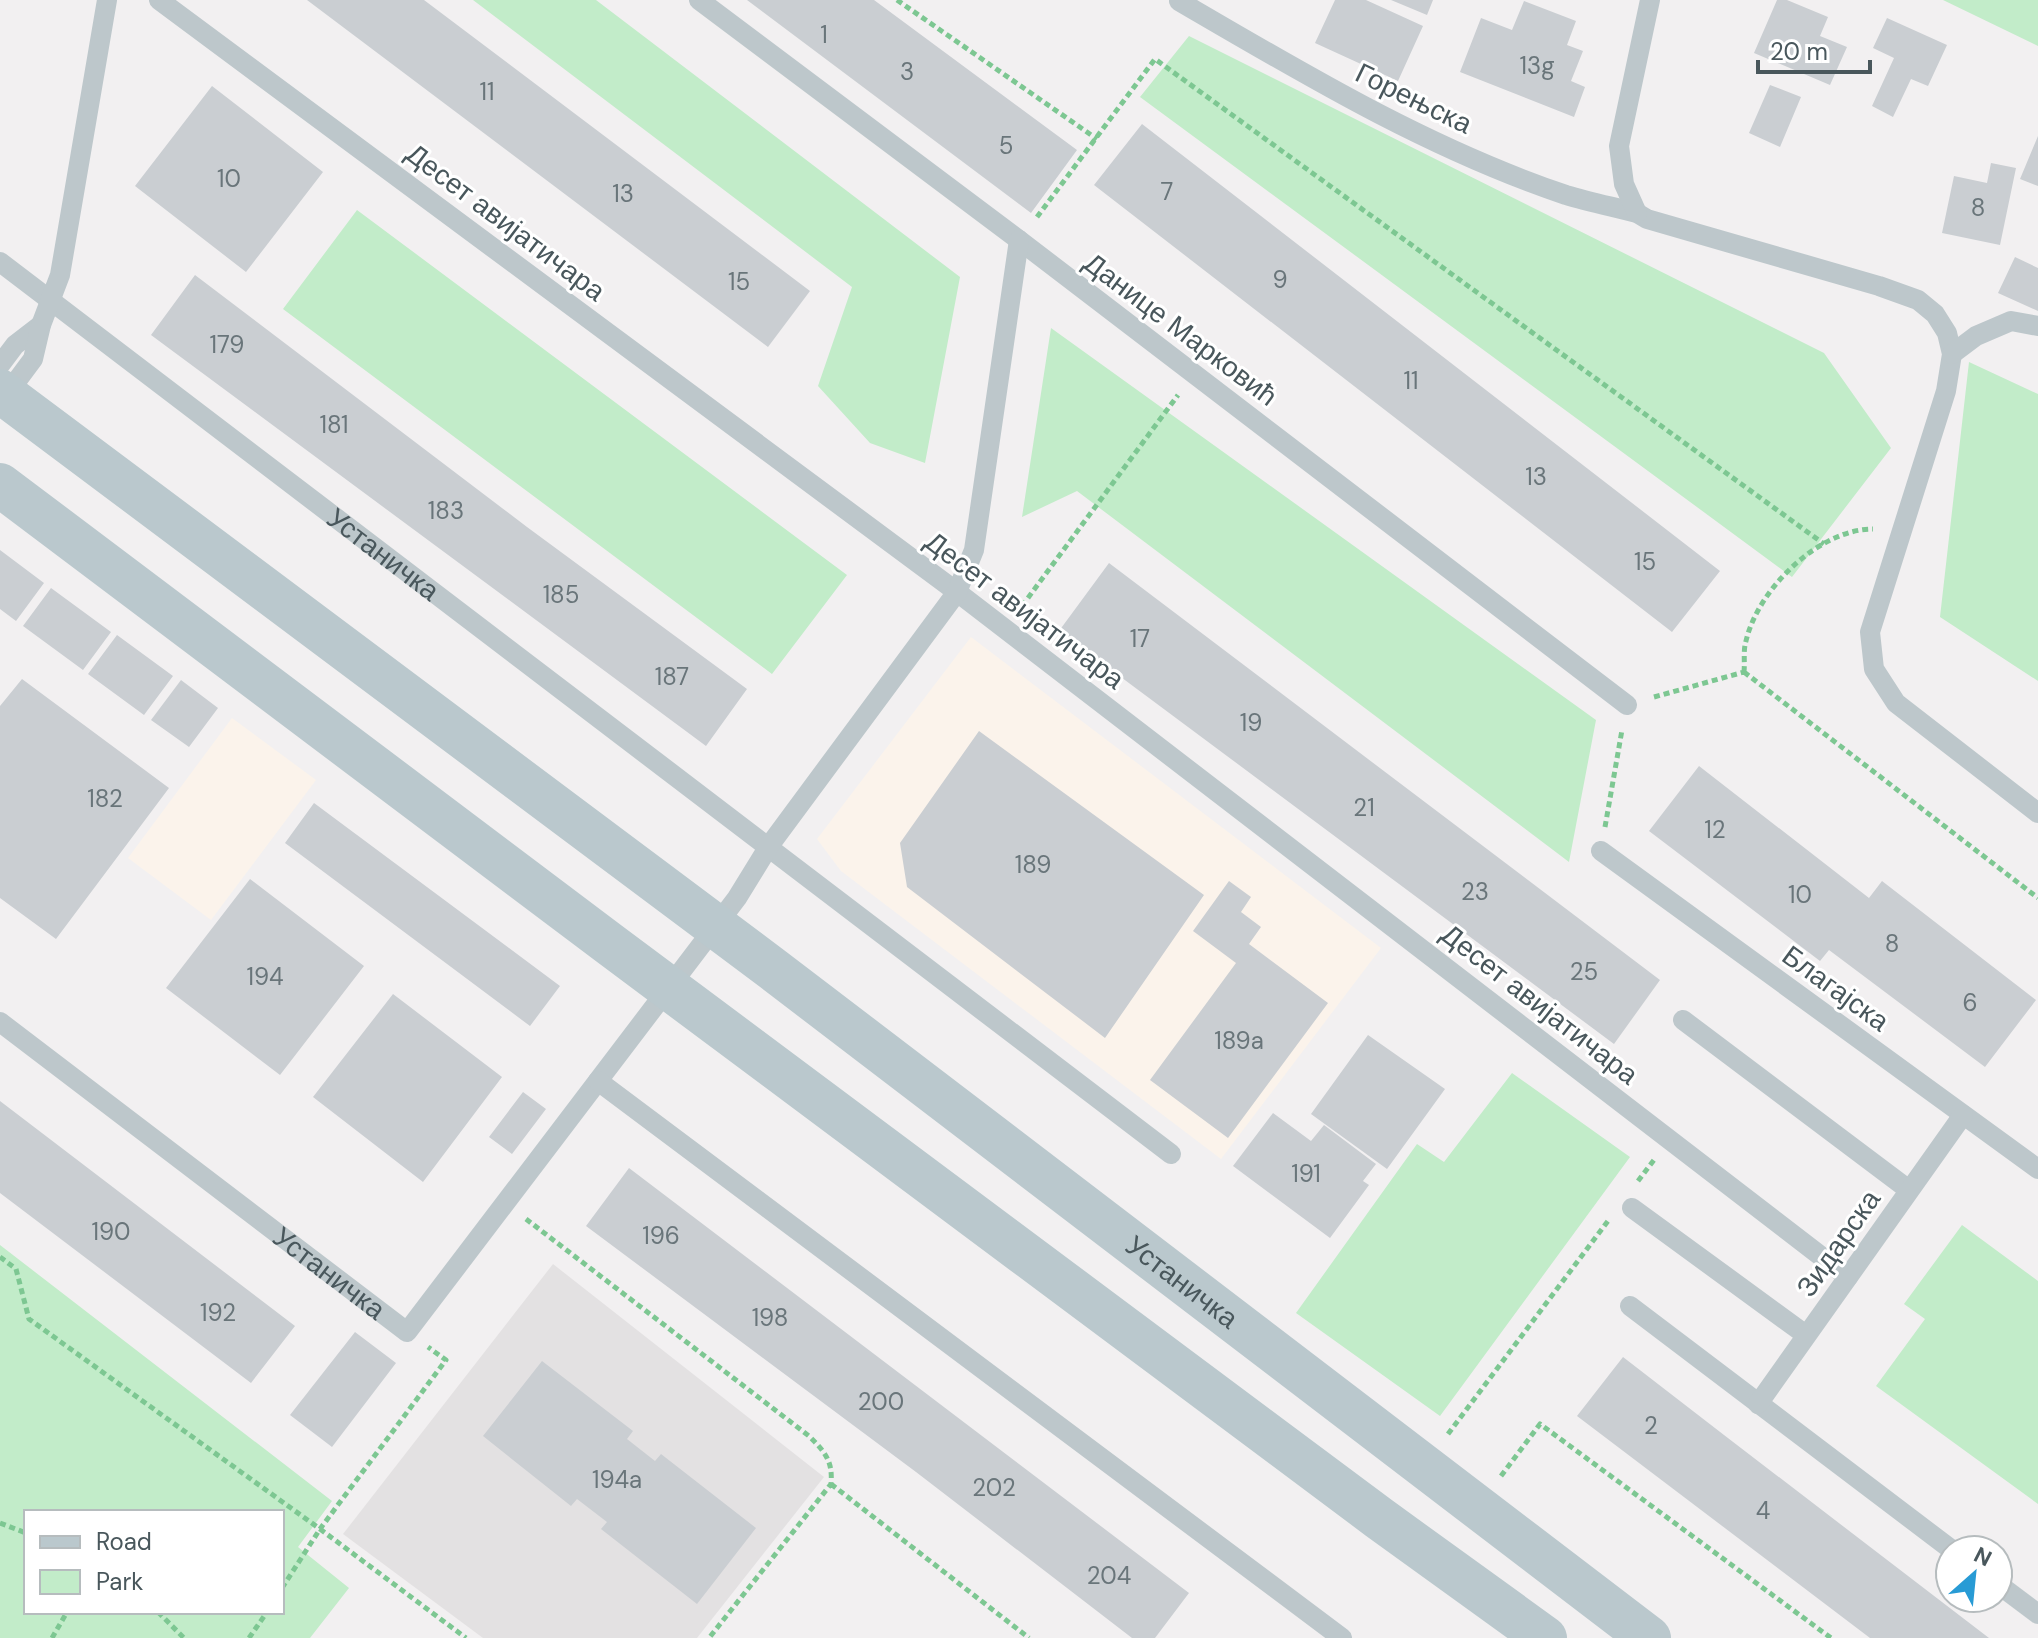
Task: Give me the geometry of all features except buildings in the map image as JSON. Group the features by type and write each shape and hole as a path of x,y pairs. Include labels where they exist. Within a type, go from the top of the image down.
{"main road":[{"name":"Устаничка","path":"2,388 715,926 1434,1450 1649,1638"},
{"path":"0,485 1530,1631"},
{"path":"1379,1518 1434,1450"}],"lane":[{"path":"2,388 33,359 41,325 65,256 107,0"},
{"name":"Десет авијатичара","path":"159,0 957,592 1848,1277"},
{"name":"Данице Марковић","path":"699,0 1019,240 1627,705"},
{"path":"1637,213 1624,184 1619,146 1650,0"},
{"name":"Горењска","path":"1179,1 1311,78 1455,150 1569,196 1637,213 1647,219 1918,300 1935,314 1947,333 1952,354"},
{"path":"715,926 737,898 769,846 957,592 974,550 1019,240"},
{"name":"Устаничка","path":"0,262 1171,1154"},
{"path":"2038,326 2011,321 1976,336 1952,354 1946,391 1870,632 1874,669 1896,703 2038,813"},
{"path":"2,388 15,345 41,325"},
{"name":"Благајска","path":"1601,851 2038,1169"},
{"name":"Устаничка","path":"0,1022 407,1332 715,926"},
{"path":"1683,1020 1909,1190"},
{"path":"598,1081 1342,1638"},
{"name":"Зидарска","path":"1758,1404 1963,1115"},
{"path":"1625,1205 1806,1335"},
{"path":"1630,1306 1934,1536"},
{"path":"2014,1596 2038,1614"}],"path":[{"path":"897,0 1097,139"},
{"path":"1019,240 1155,59 1824,544"},
{"path":"1018,612 1178,395"},
{"path":"1744,672 1745,642 1758,611 1805,555 1839,535 1868,529 1902,531"},
{"path":"1601,851 1627,705 1744,672"},
{"path":"1744,672 2038,898"},
{"path":"1434,1450 1625,1205 1640,1178"},
{"path":"506,1204 827,1453 833,1468 831,1484 713,1637"},
{"path":"0,1257 16,1269 29,1319 466,1638"},
{"path":"284,1585 320,1529 446,1360 407,1332"},
{"path":"1501,1476 1540,1424 1831,1638"},
{"path":"831,1484 1029,1638"},
{"path":"0,1523 24,1532"},
{"path":"52,1638 66,1614"},
{"path":"160,1614 184,1638"},
{"path":"249,1638 265,1615"}],"shaded area":[{"path":"971,637 1381,948 1221,1159 841,871 817,839"},
{"path":"232,718 316,780 211,920 128,858"},
{"path":"553,1264 824,1477 697,1638 483,1638 343,1534"}],"green space":[{"path":"473,0 596,0 960,277 925,463 870,443 818,386 852,287"},
{"path":"1943,0 2038,0 2038,46"},
{"path":"1189,36 1824,353 1891,448 1792,577 1140,97"},
{"path":"357,210 847,575 772,674 283,309"},
{"path":"1051,328 1596,720 1569,862 1077,491 1022,517"},
{"path":"1969,362 2038,394 2038,681 1940,617"},
{"path":"1512,1073 1630,1157 1440,1416 1296,1313 1417,1144 1444,1162"},
{"path":"1962,1225 2038,1281 2038,1504 1876,1386 1925,1319 1904,1304"},
{"path":"0,1245 332,1501 298,1547 349,1588 310,1638 0,1638"}]}
